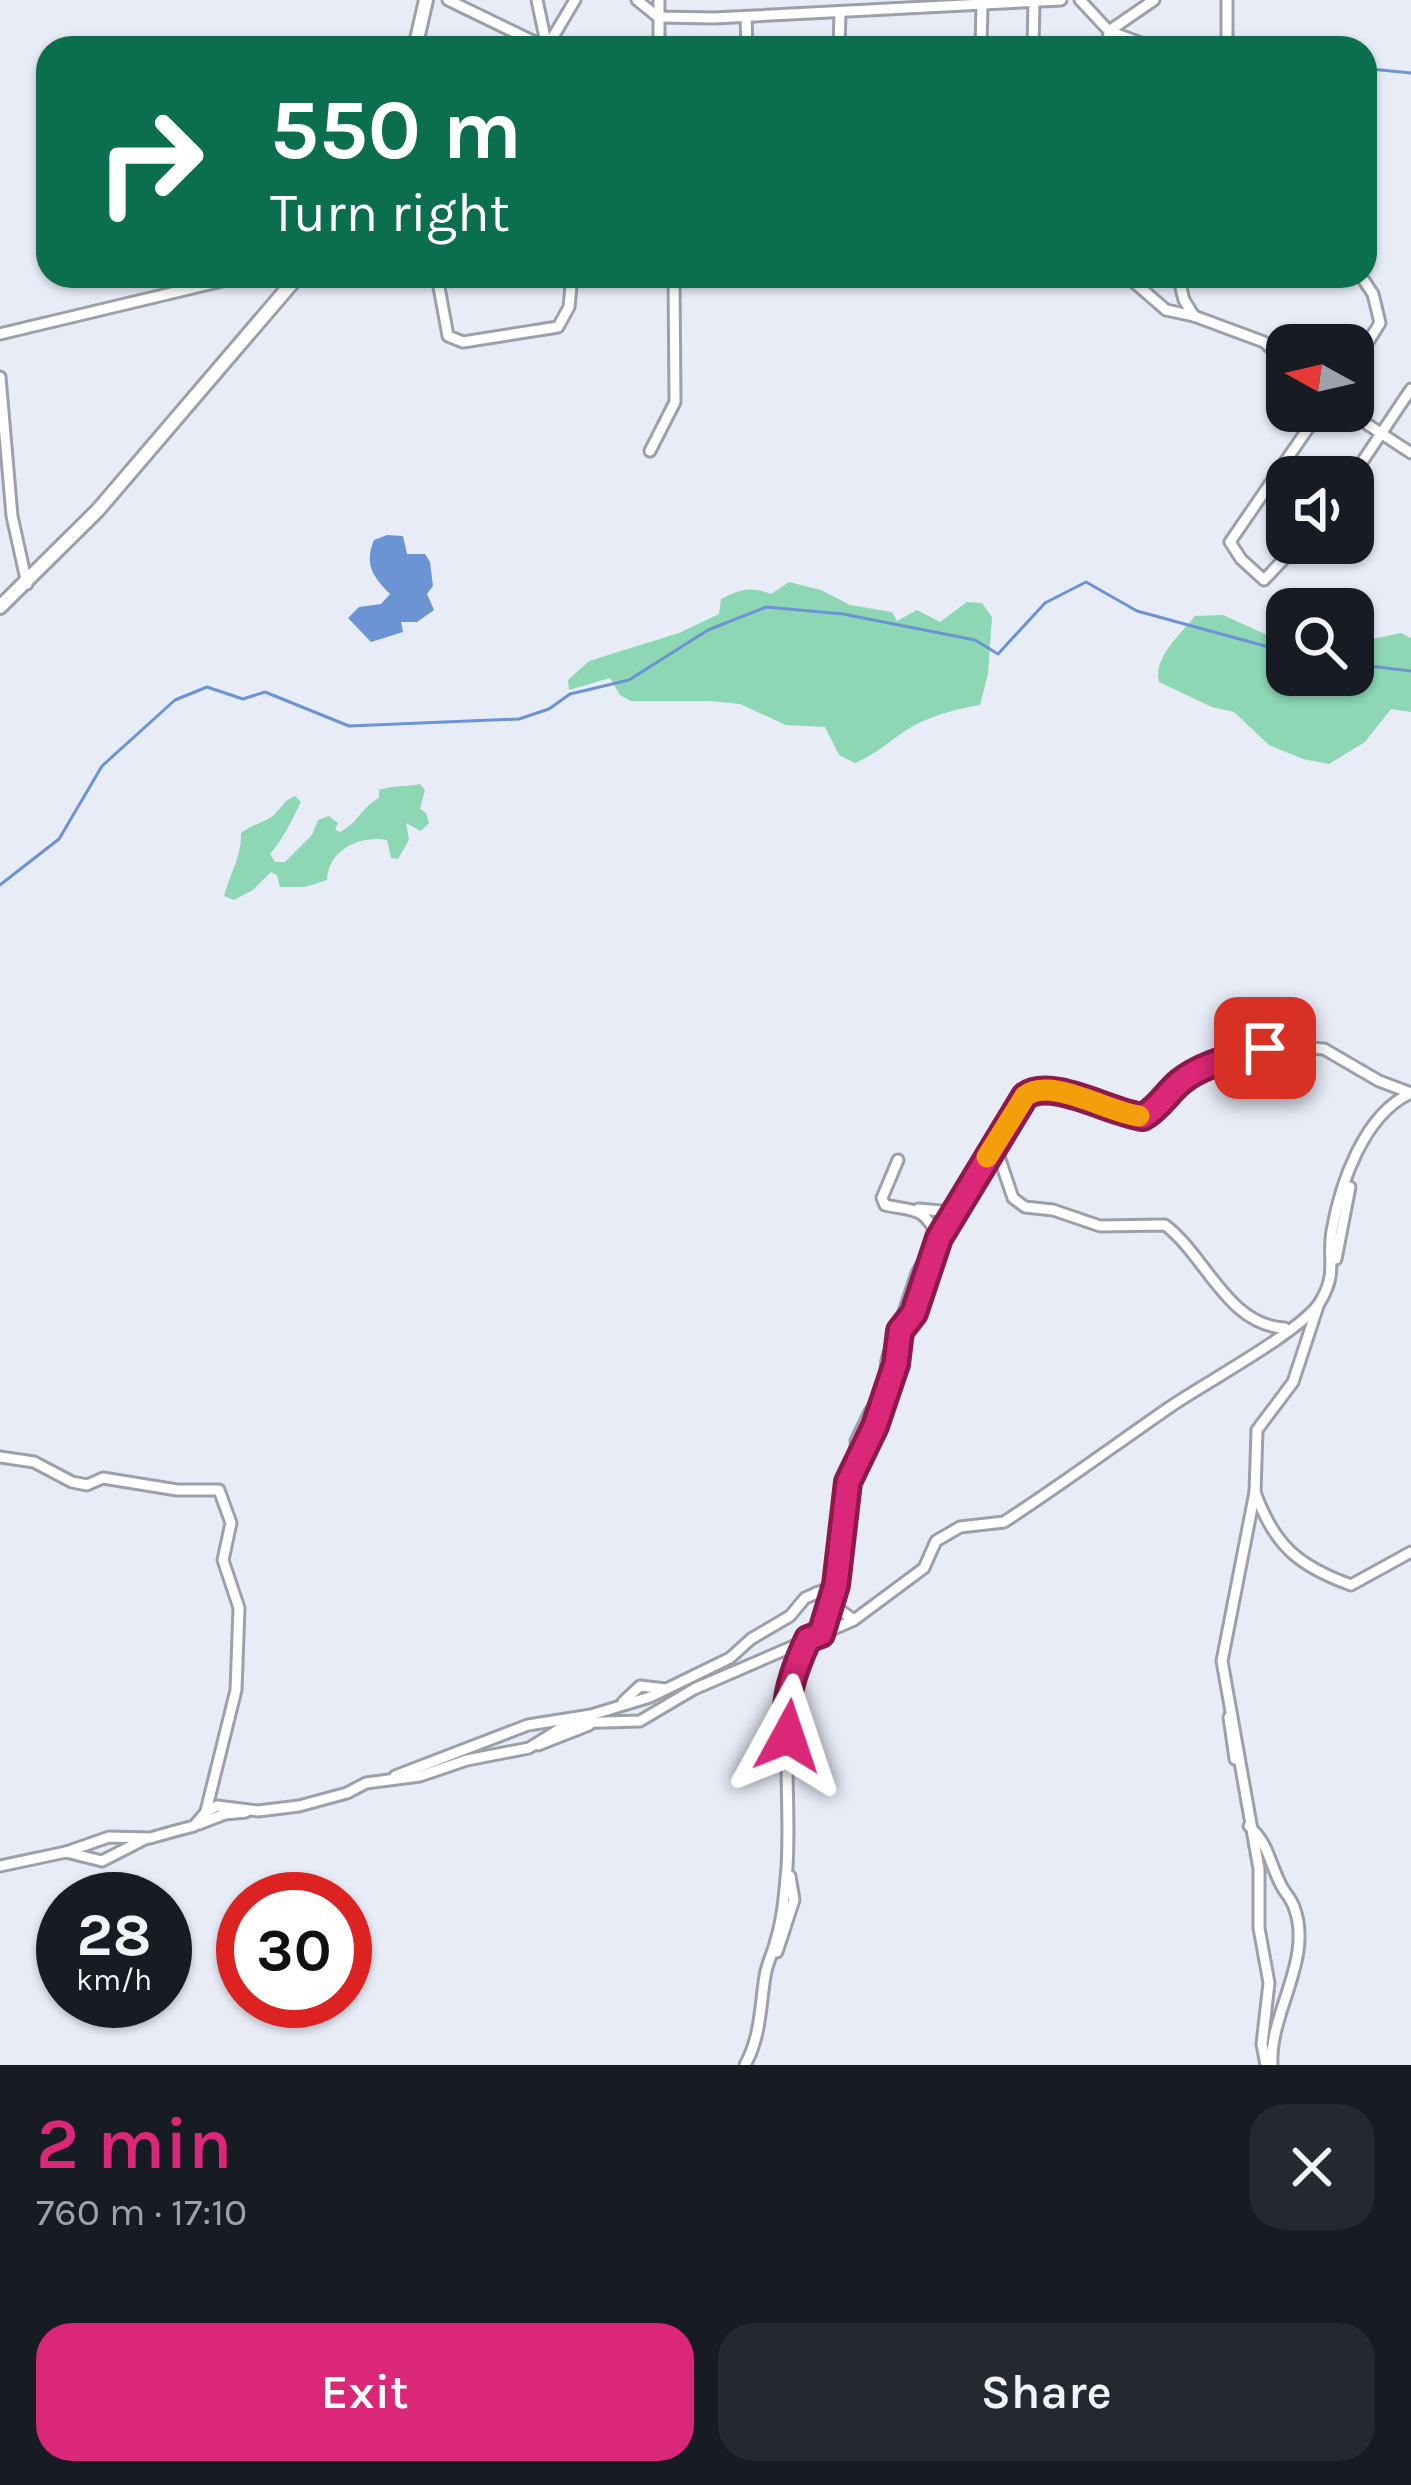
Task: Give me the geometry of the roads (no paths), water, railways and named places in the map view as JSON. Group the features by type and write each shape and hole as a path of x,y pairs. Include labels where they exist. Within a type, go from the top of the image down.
{"main road":[{"path":"418,36 426,0"},
{"path":"0,607 98,510 287,288"}],"street":[{"path":"448,0 519,36"},
{"path":"537,0 544,36"},
{"path":"554,36 575,0"},
{"path":"637,0 658,17 746,17 839,13 860,6 1061,0"},
{"path":"658,36 659,0"},
{"path":"1080,0 1109,31 1122,36"},
{"path":"1109,31 1154,0"},
{"path":"1227,36 1228,0"},
{"path":"1033,36 1034,2"},
{"path":"981,36 982,5"},
{"path":"839,13 839,36"},
{"path":"746,17 747,36"},
{"path":"1109,31 1109,36"},
{"path":"0,334 193,288"},
{"path":"439,288 448,336 464,342 558,327 569,307 571,288"},
{"path":"650,452 675,402 674,288"},
{"path":"1141,288 1166,310 1266,344"},
{"path":"1182,288 1194,316"},
{"path":"1369,288 1380,323 1374,333"},
{"path":"0,376 12,516 27,584"},
{"path":"1367,456 1411,389"},
{"path":"1374,427 1411,453"},
{"path":"1266,492 1230,542 1264,580 1279,564"},
{"path":"821,1634 836,1585 848,1482 887,1389 890,1344 914,1313 939,1238 1025,1096 1034,1089 1059,1090 1143,1117 1158,1108 1179,1083 1207,1067 1281,1046 1324,1049 1365,1075 1411,1093 1374,1122 1359,1154 1338,1204 1331,1238 1334,1270 1293,1382 1257,1430 1255,1492 1222,1661 1238,1732 1240,1775 1258,1869 1258,1928 1269,1983 1262,2044 1269,2065"},
{"path":"995,1145 1013,1198 1025,1207 1053,1210 1100,1226 1165,1225 1197,1254 1232,1303 1268,1327 1288,1328"},
{"path":"898,1160 882,1198 885,1205 954,1212"},
{"path":"914,1208 928,1217 939,1238"},
{"path":"66,1852 102,1861 150,1838 225,1814 333,1798 366,1783 420,1776 467,1760 529,1748 569,1723 640,1721 694,1689 854,1620 924,1568 936,1541 960,1527 1004,1522 1318,1306"},
{"path":"0,1457 34,1462 87,1485 103,1478 177,1490 219,1490 231,1523 223,1560 239,1607 236,1690 206,1811 194,1826"},
{"path":"1255,1492 1277,1541 1322,1574 1351,1585 1411,1552"},
{"path":"390,1778 528,1725 621,1704 640,1686 665,1689 730,1658 816,1593 836,1585"},
{"path":"816,1593 854,1620"},
{"path":"743,2065 794,1900 788,1860 785,1720 796,1666 808,1639"},
{"path":"206,1811 227,1805 258,1811"},
{"path":"1249,1826 1263,1838 1298,1919 1298,1947 1280,2005 1269,2065"},
{"path":"0,1866 109,1837 150,1838"}],"water":[{"path":"403,536 407,554 425,554 433,586 427,594 434,610 417,622 401,622 403,632 371,642 348,618 359,607 381,604 390,594 370,563 374,540"}],"waterway":[{"path":"1377,70 1411,73"},
{"path":"0,885 59,839 102,766 175,700 207,687 243,699 265,692 349,726 519,719 549,709 570,694 629,680 708,630 766,607 843,614 975,640 998,654 1045,603 1086,582 1137,611 1266,646"},
{"path":"1374,667 1411,671"}]}
